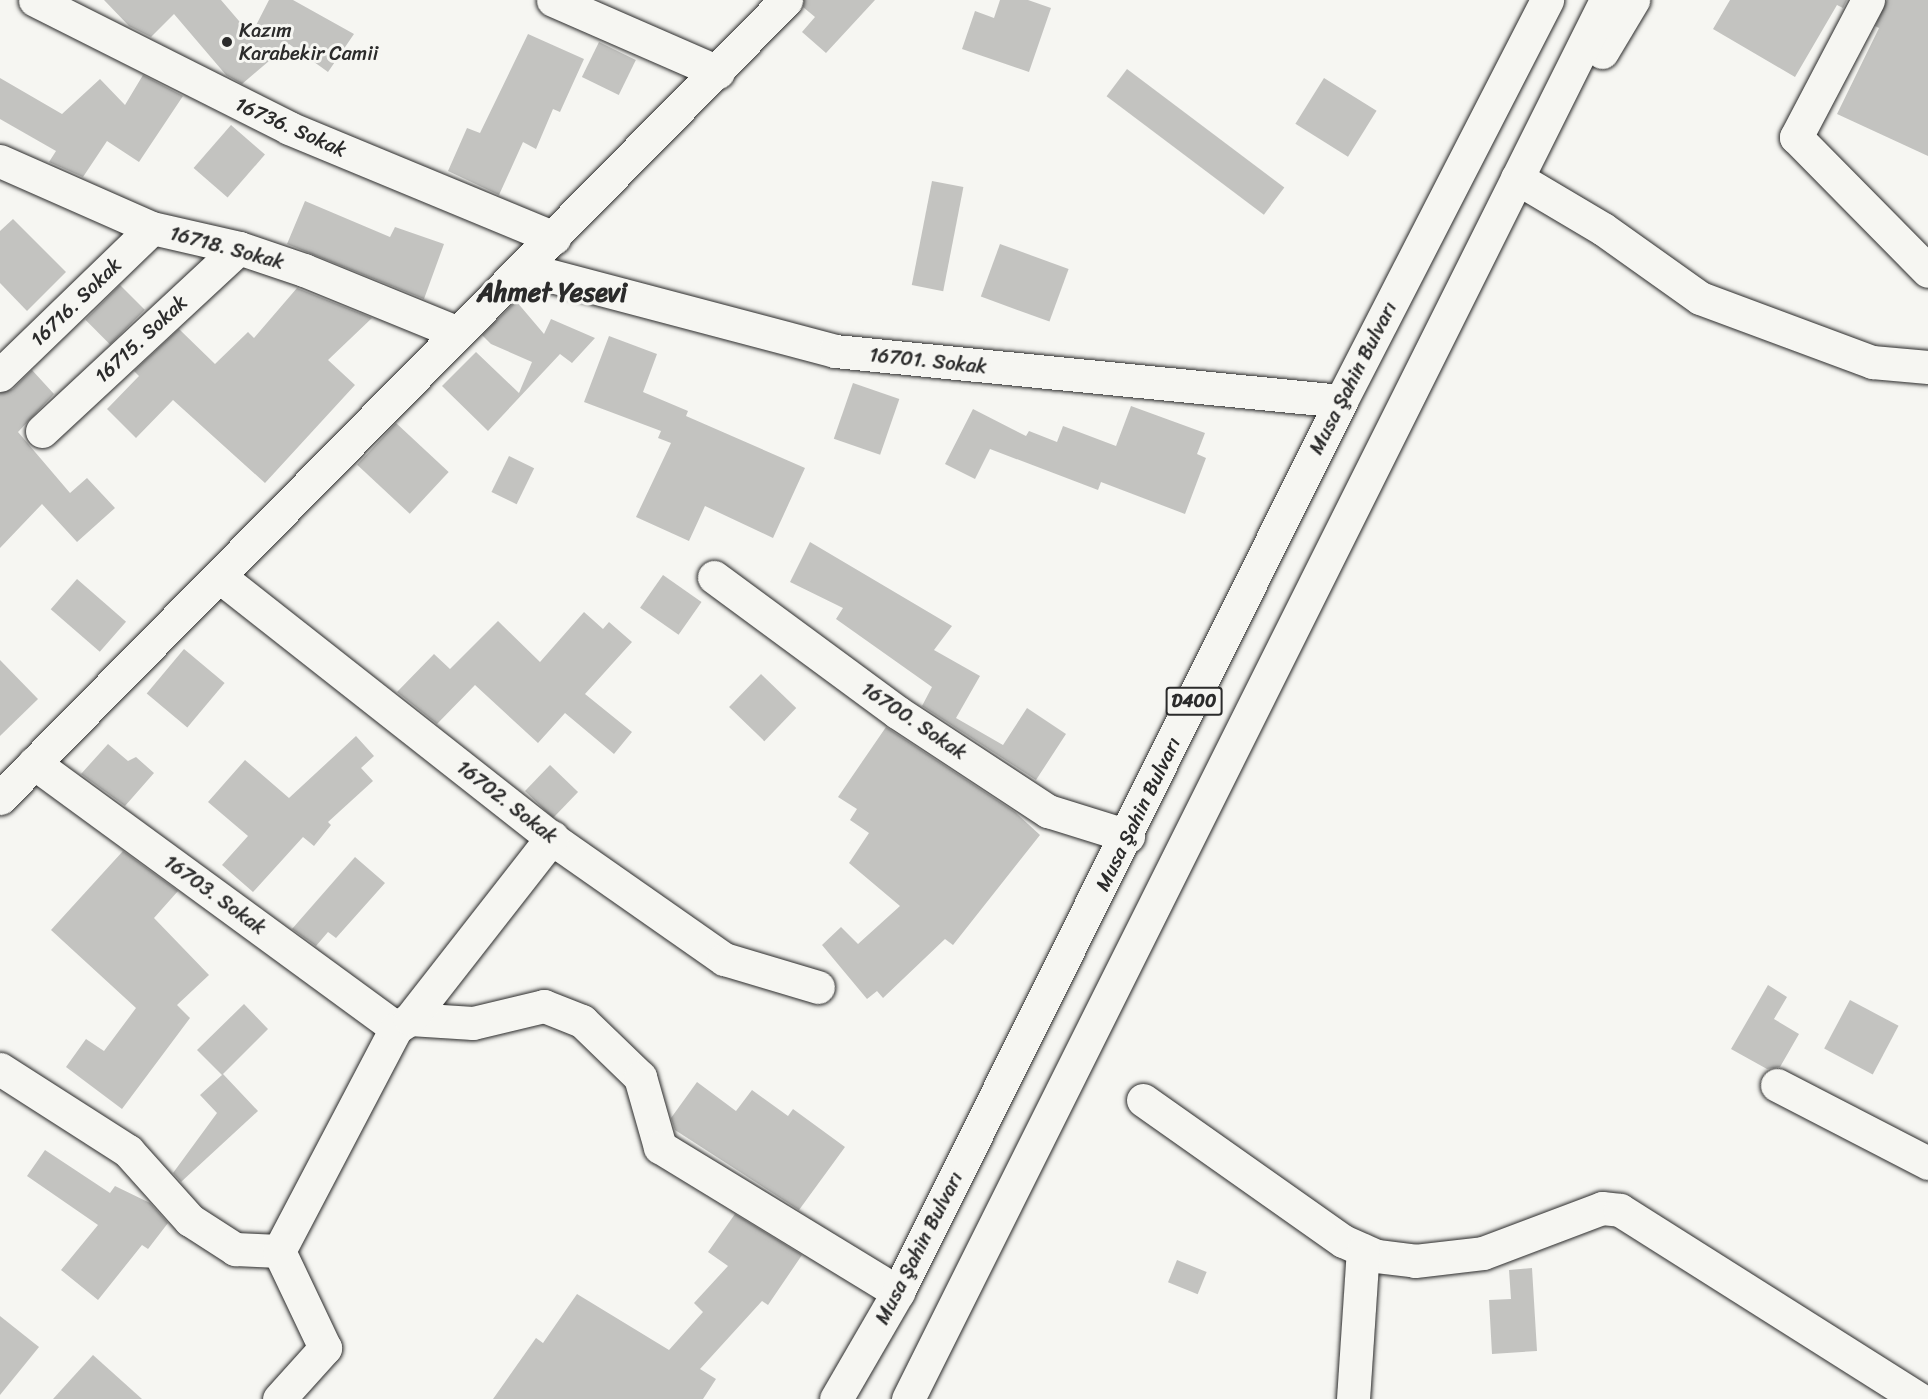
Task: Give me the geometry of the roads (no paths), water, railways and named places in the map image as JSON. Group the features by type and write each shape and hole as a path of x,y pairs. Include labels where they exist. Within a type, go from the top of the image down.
{"main road":[{"name":"16736. Sokak","path":"35,0 289,128 554,238"},
{"path":"553,0 718,72"},
{"path":"0,798 220,577 456,332 525,269 786,0"},
{"name":"Musa Şahin Bulvarı","path":"836,1399 898,1292 1128,836 1341,401 1547,0"},
{"name":"D400","path":"908,1399 1606,0"},
{"path":"1539,134 1593,68 1633,0"},
{"path":"1868,0 1796,137 1928,271"},
{"name":"16718. Sokak","path":"0,161 152,228 239,248 456,332"},
{"path":"1517,178 1603,229 1700,298 1872,362 1928,367"},
{"name":"16716. Sokak","path":"0,375 152,228"},
{"name":"16715. Sokak","path":"42,431 239,248"},
{"name":"16701. Sokak","path":"525,269 835,351 1341,401"},
{"name":"16702. Sokak","path":"220,577 552,837 724,959 818,987"},
{"name":"16700. Sokak","path":"714,577 897,712 1048,811 1128,836"},
{"name":"16703. Sokak","path":"34,763 403,1024"},
{"path":"279,1251 403,1024 552,837"},
{"path":"403,1024 472,1023 544,1006 582,1021 640,1077 660,1147 898,1292"},
{"path":"0,1069 128,1150 199,1226 235,1249 279,1251"},
{"path":"1777,1085 1928,1162"},
{"path":"1143,1100 1343,1241 1363,1250 1415,1261 1444,1260 1518,1242 1591,1212 1642,1220 1919,1399"},
{"path":"1353,1399 1363,1250"},
{"path":"279,1251 325,1348 279,1399"}],"place":[{"name":"Kazım Karabekir Camii","path":"227,42"}],"district":[{"name":"Ahmet Yesevi","path":"552,293"}]}
